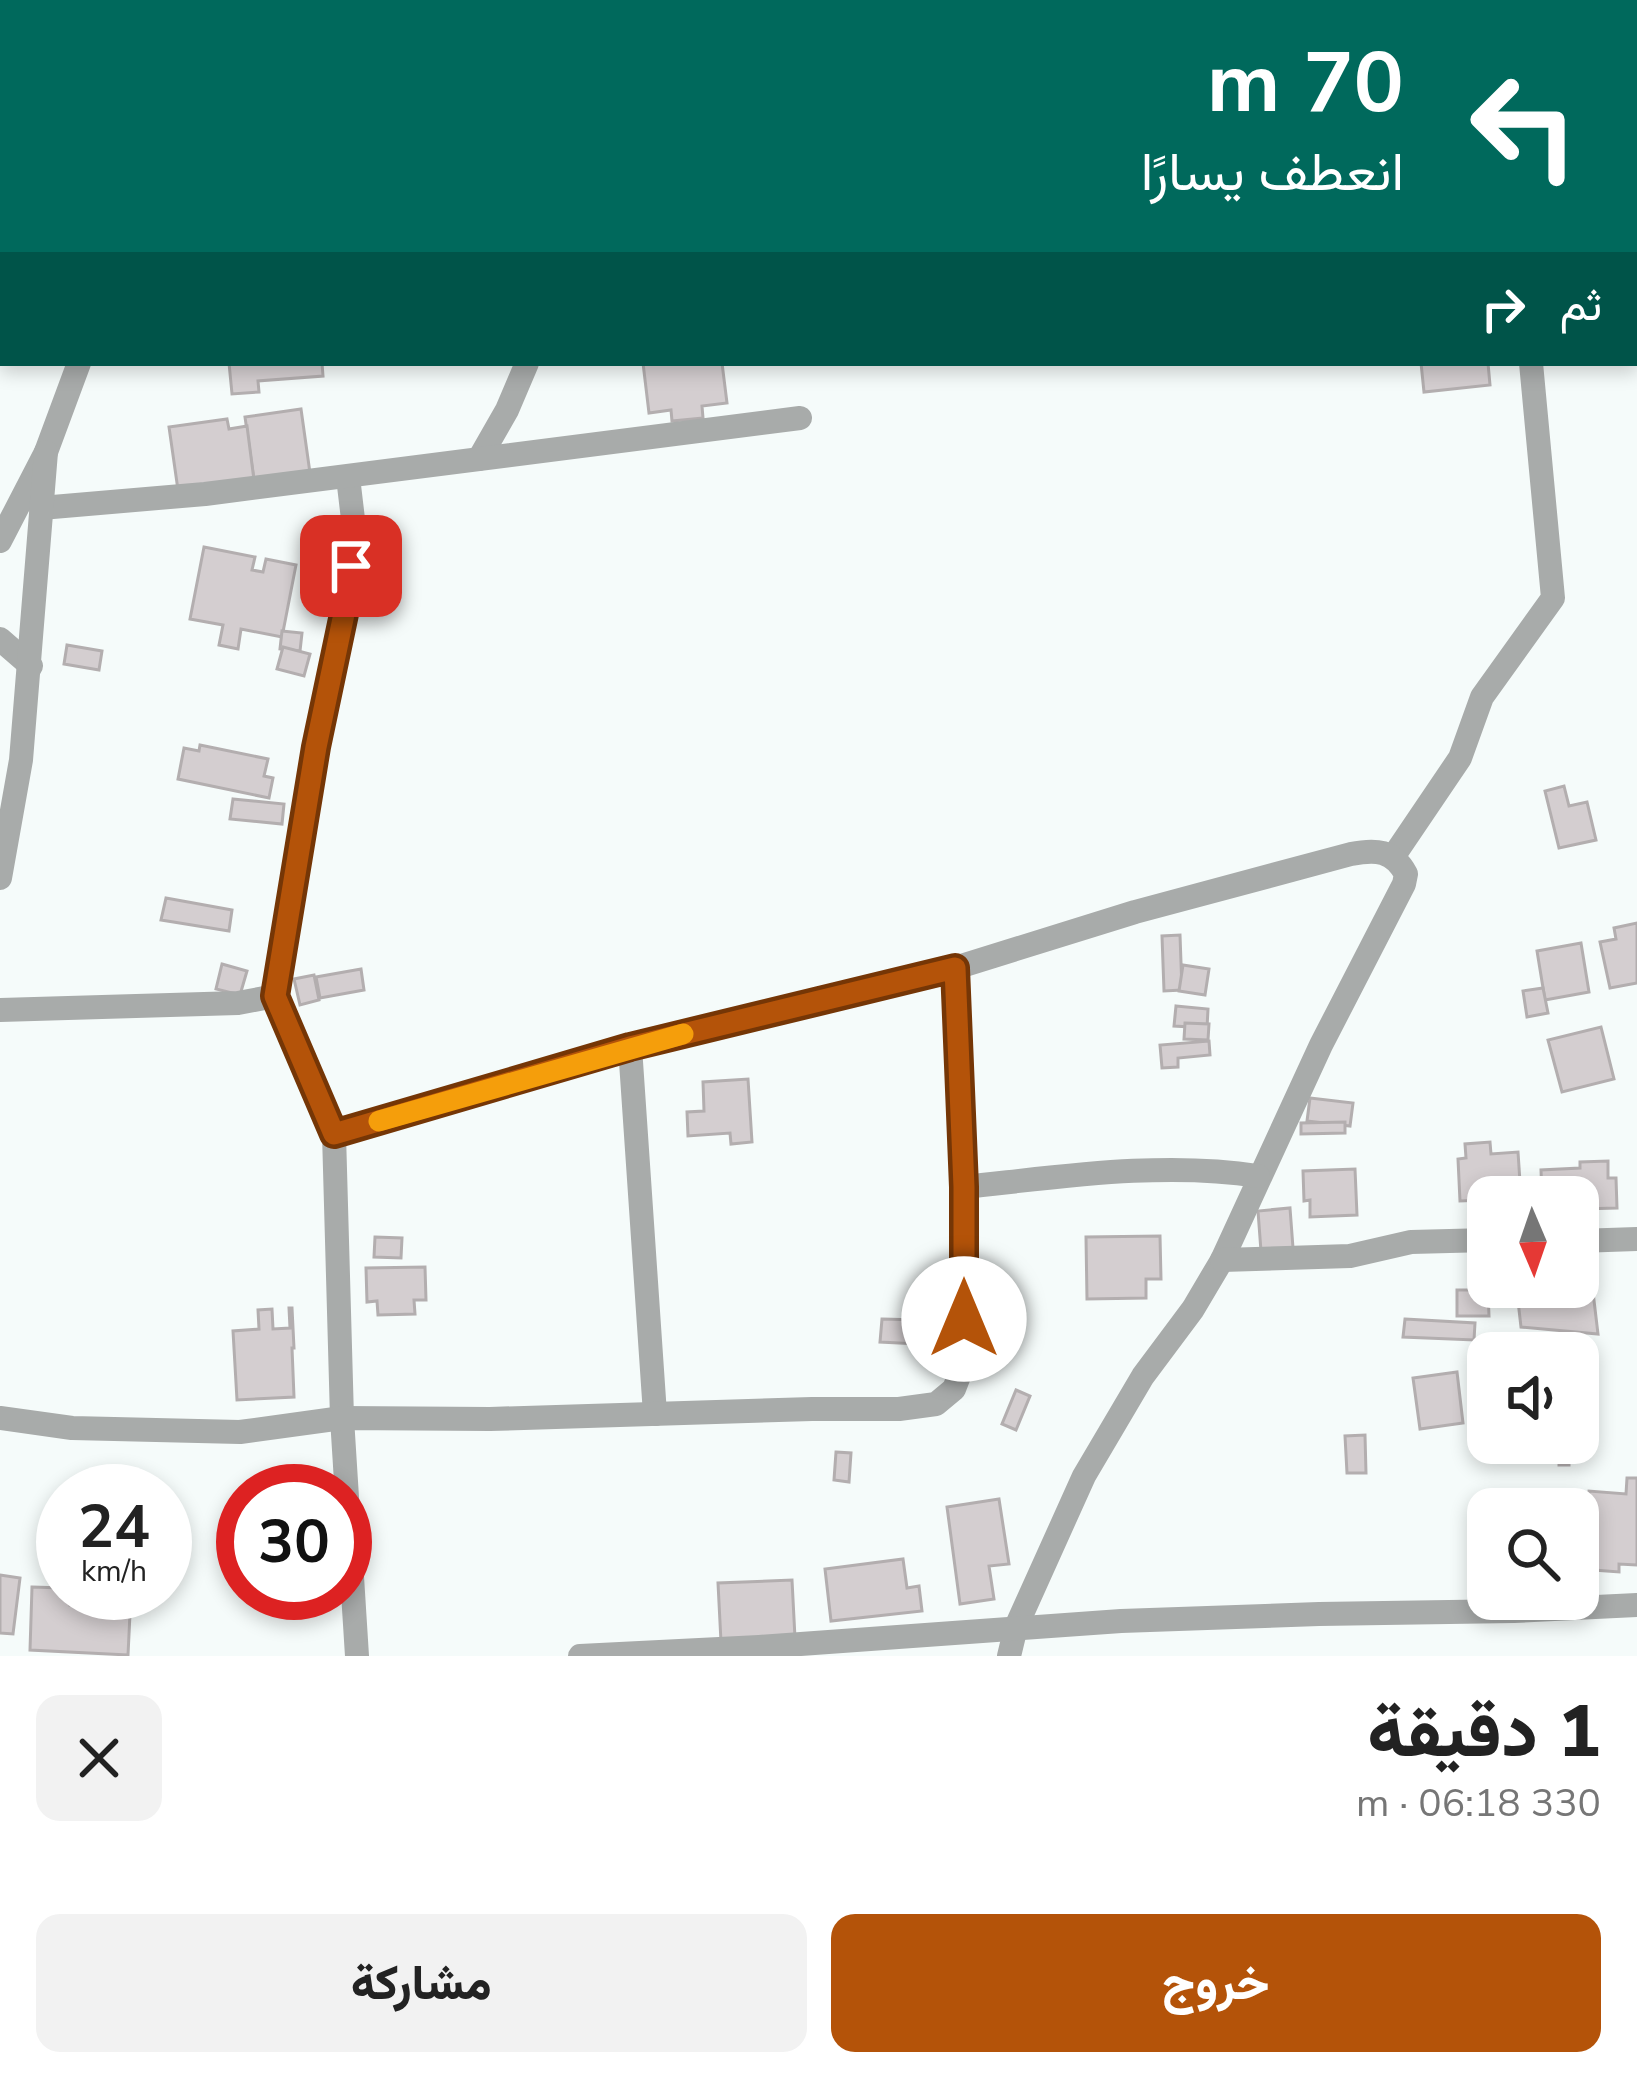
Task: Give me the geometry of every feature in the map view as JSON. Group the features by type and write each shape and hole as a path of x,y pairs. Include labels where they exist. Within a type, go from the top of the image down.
{"street":[{"path":"0,541 46,452 78,366"},
{"path":"479,459 526,366"},
{"path":"1393,857 1460,758 1482,697 1553,598 1531,366"},
{"path":"20,499 206,494 800,418"},
{"path":"348,476 355,536 348,595 316,747 275,996 334,1134 342,1418 357,1656"},
{"path":"0,878 21,760 31,666 20,499"},
{"path":"0,639 31,666"},
{"path":"334,1134 630,1047 955,968 1135,912 1352,854 1382,851 1393,857 1406,874 1404,884 1321,1045 1222,1260 1193,1310 1143,1376 1084,1476 1016,1627 1010,1656"},
{"path":"0,1418 72,1428 240,1432 342,1418 490,1419 899,1409 936,1404 954,1389 964,1363 964,1187 955,968"},
{"path":"0,1010 238,1003 275,996"},
{"path":"630,1047 655,1414"},
{"path":"964,1187 1193,1169 1258,1176"},
{"path":"1599,1240 1637,1239"},
{"path":"1222,1260 1350,1256 1418,1241 1467,1240"},
{"path":"580,1656 1016,1627 1637,1605"}],"building":[{"path":"229,366 322,366 323,376 258,381 259,392 232,394"},
{"path":"643,366 722,366 727,403 702,406 703,418 672,421 671,410 649,413"},
{"path":"1421,366 1488,366 1490,385 1424,392"},
{"path":"301,409 310,473 254,480 245,417"},
{"path":"227,419 229,429 247,426 254,480 178,490 169,427"},
{"path":"204,547 255,557 252,570 263,572 266,559 296,565 282,637 241,629 238,649 219,645 223,625 190,619"},
{"path":"282,631 302,633 300,651 280,649"},
{"path":"67,645 102,651 99,670 64,664"},
{"path":"283,647 310,654 304,676 277,669"},
{"path":"200,745 268,759 264,776 273,778 269,798 178,779 184,748 199,751"},
{"path":"1564,786 1569,806 1587,802 1596,840 1559,848 1545,791"},
{"path":"233,799 284,804 282,824 230,819"},
{"path":"166,898 232,910 229,931 161,920"},
{"path":"1637,923 1637,983 1610,988 1600,942 1616,939 1614,928"},
{"path":"1180,935 1182,990 1164,991 1162,936"},
{"path":"1581,943 1589,992 1545,1000 1537,951"},
{"path":"222,964 247,971 240,995 216,989"},
{"path":"1183,965 1209,969 1205,995 1179,991"},
{"path":"361,969 364,990 320,998 316,977"},
{"path":"314,975 319,1000 300,1005 294,979"},
{"path":"1543,988 1548,1013 1527,1017 1523,991"},
{"path":"1176,1006 1208,1009 1207,1028 1174,1026"},
{"path":"1185,1023 1209,1024 1208,1040 1184,1039"},
{"path":"1601,1027 1614,1079 1562,1092 1548,1040"},
{"path":"1209,1041 1210,1055 1178,1058 1178,1067 1162,1068 1160,1045"},
{"path":"748,1079 752,1142 731,1144 730,1133 688,1136 687,1112 704,1111 703,1082"},
{"path":"1310,1098 1353,1103 1350,1126 1307,1121"},
{"path":"1345,1122 1345,1133 1301,1134 1301,1123"},
{"path":"1490,1142 1491,1154 1518,1152 1520,1176 1467,1176 1467,1201 1460,1201 1458,1159 1466,1158 1465,1144"},
{"path":"1608,1161 1608,1178 1616,1178 1617,1208 1599,1208 1599,1176 1541,1176 1541,1170 1580,1168 1580,1162"},
{"path":"1355,1169 1357,1215 1310,1217 1303,1171"},
{"path":"1290,1208 1293,1248 1261,1251 1258,1211"},
{"path":"1160,1236 1161,1279 1146,1279 1146,1298 1087,1299 1086,1237"},
{"path":"375,1237 402,1238 401,1258 374,1257"},
{"path":"425,1267 426,1300 414,1300 415,1314 378,1315 377,1301 367,1302 366,1268"},
{"path":"1457,1290 1467,1290 1467,1308 1489,1308 1489,1316 1457,1316"},
{"path":"289,1308 294,1397 237,1400 233,1331 259,1329 258,1310 272,1309 273,1329 290,1328"},
{"path":"1519,1308 1595,1308 1598,1332 1576,1332 1521,1327"},
{"path":"882,1319 919,1320 918,1344 880,1342"},
{"path":"1405,1319 1475,1323 1467,1340 1403,1337"},
{"path":"1457,1372 1463,1423 1420,1429 1413,1378"},
{"path":"1016,1390 1030,1396 1016,1430 1002,1424"},
{"path":"1365,1435 1366,1473 1347,1473 1345,1436"},
{"path":"836,1452 851,1453 849,1482 834,1480"},
{"path":"1627,1478 1637,1478 1637,1565 1619,1564 1619,1572 1599,1570 1599,1492 1626,1494"},
{"path":"999,1499 1009,1564 989,1566 994,1599 960,1604 947,1507"},
{"path":"903,1559 907,1588 919,1586 922,1611 831,1621 825,1569"},
{"path":"0,1575 20,1578 13,1634 0,1633"},
{"path":"792,1580 795,1638 721,1642 718,1583"},
{"path":"32,1587 36,1587 36,1620 130,1620 128,1655 30,1650"}],"slow traffic":[{"path":"379,1121 683,1034"}],"route":[{"path":"351,566 275,996 334,1134 630,1047 955,968 964,1319"}]}
